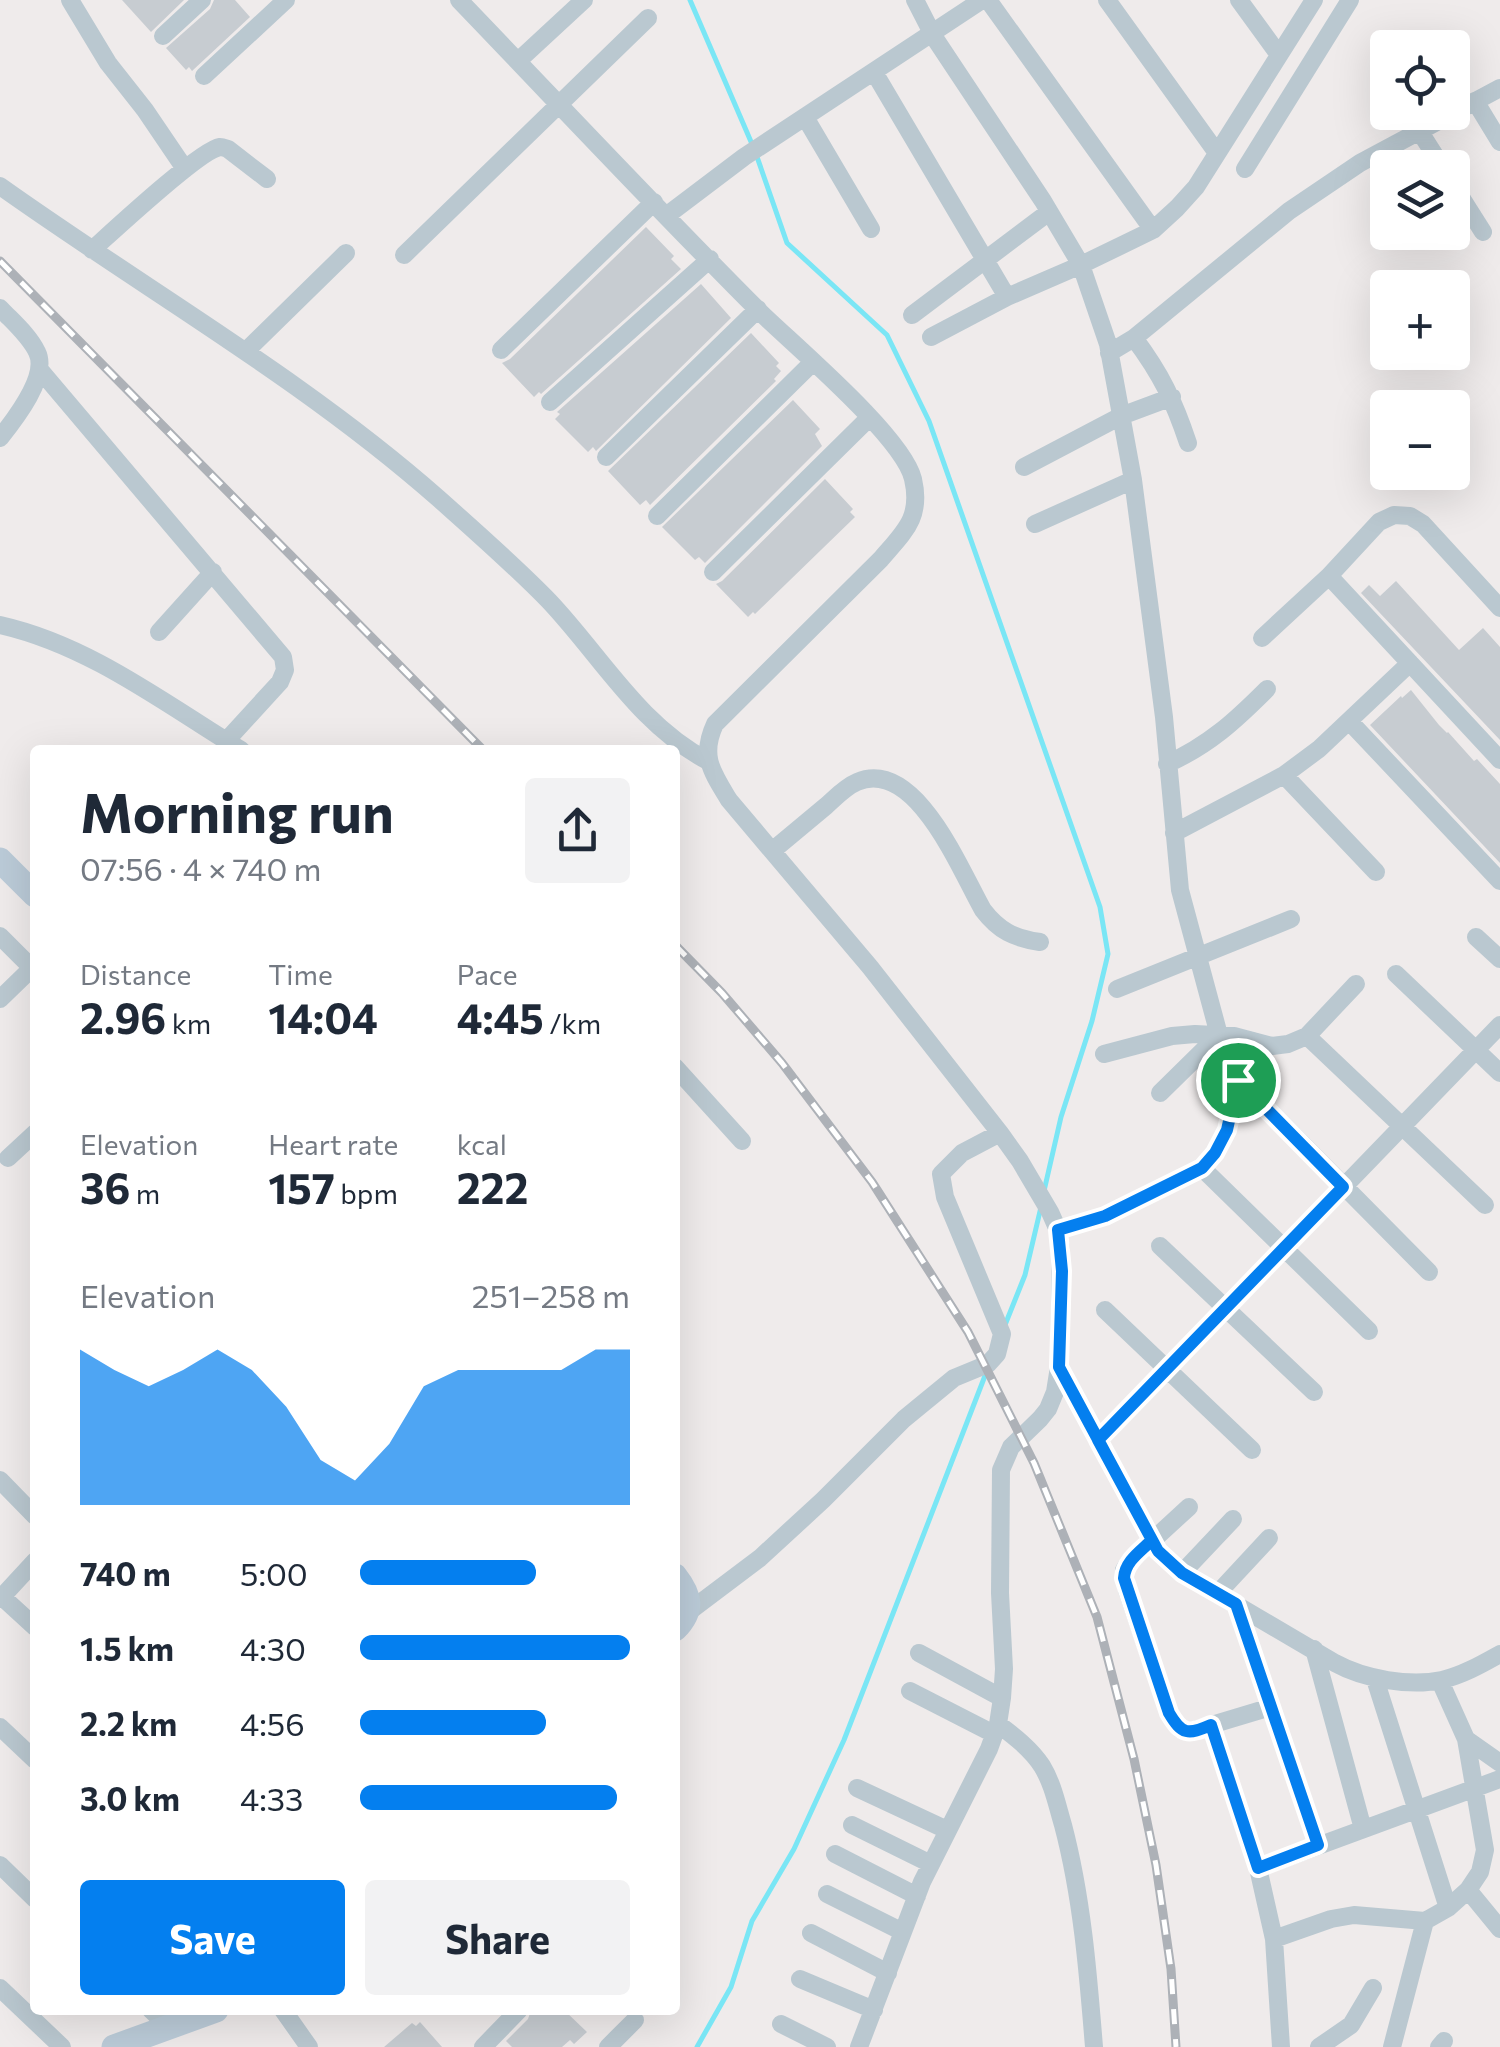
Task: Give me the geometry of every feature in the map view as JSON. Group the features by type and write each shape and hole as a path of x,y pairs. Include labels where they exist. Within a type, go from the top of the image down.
{"street":[{"path":"70,0 108,63 185,169"},
{"path":"163,36 202,0"},
{"path":"459,0 869,418 903,458 913,477 914,518 882,559 715,724 707,741 708,760 729,800 870,967 1000,1133 1054,1221 1062,1271 1055,1392 1048,1409 1011,1447 1001,1470 1002,1698 996,1729 917,1896 860,2047"},
{"path":"518,62 584,0"},
{"path":"915,0 1080,266 1109,352 1133,480 1164,717 1180,890 1219,1035"},
{"path":"501,350 660,209 985,0 1152,230"},
{"path":"1107,0 1217,153"},
{"path":"1239,0 1279,54"},
{"path":"931,337 1152,230 1196,187 1314,0"},
{"path":"1245,169 1350,0"},
{"path":"204,76 275,4"},
{"path":"404,255 648,18"},
{"path":"874,72 1007,297"},
{"path":"1109,352 1134,338 1289,212 1360,163 1500,88"},
{"path":"1475,101 1500,142"},
{"path":"805,117 870,229"},
{"path":"1420,132 1431,150"},
{"path":"92,250 185,169 221,147 228,148 267,179"},
{"path":"0,186 246,351 358,432 547,599 653,724 690,752 708,760"},
{"path":"1470,211 1483,232"},
{"path":"912,315 1050,212"},
{"path":"246,351 346,253"},
{"path":"550,402 710,259"},
{"path":"0,308 36,349 40,370 23,406 0,438"},
{"path":"606,457 758,309"},
{"path":"1134,338 1172,396 1188,443"},
{"path":"657,516 812,363"},
{"path":"0,625 78,652 233,745 283,676 285,664 280,652 40,370"},
{"path":"1024,467 1121,416 1172,396"},
{"path":"714,572 869,418"},
{"path":"1035,524 1133,480"},
{"path":"1262,638 1329,576 1379,522 1394,515 1410,516 1423,524 1500,608"},
{"path":"159,632 213,572"},
{"path":"1329,576 1500,760"},
{"path":"1174,833 1284,776 1320,749 1410,663"},
{"path":"1167,764 1223,732 1267,689"},
{"path":"1349,721 1500,881"},
{"path":"1284,776 1376,872"},
{"path":"772,851 849,786 867,779 887,781 913,797 937,826 992,922 1011,936 1040,942"},
{"path":"0,860 30,890"},
{"path":"1117,989 1291,919"},
{"path":"0,936 30,966"},
{"path":"1476,937 1500,959"},
{"path":"0,999 30,972"},
{"path":"1396,974 1500,1073"},
{"path":"1104,1054 1172,1036 1219,1035 1272,1046 1288,1044 1306,1036 1356,984"},
{"path":"1098,1440 1500,1025"},
{"path":"1160,1093 1219,1035"},
{"path":"1306,1036 1484,1205"},
{"path":"1054,1221 1105,1216 1202,1168 1227,1130 1247,1041"},
{"path":"680,1073 742,1142"},
{"path":"1238,1080 1429,1272"},
{"path":"681,1621 760,1558 904,1419 954,1378 988,1364 997,1354 1002,1334 945,1197 941,1174 962,1153 1000,1133"},
{"path":"8,1158 30,1138"},
{"path":"1202,1168 1369,1331"},
{"path":"1160,1246 1314,1392"},
{"path":"1104,1310 1252,1450"},
{"path":"1059,1367 1152,1540 1182,1573 1353,1672 1375,1679 1440,1680 1500,1654"},
{"path":"0,1480 30,1511"},
{"path":"1189,1507 1124,1570 1126,1590 1169,1713 1180,1730 1188,1732 1271,1707"},
{"path":"1182,1573 1233,1519"},
{"path":"1217,1594 1268,1538"},
{"path":"30,1566 1,1597 30,1623"},
{"path":"680,1583 689,1603 681,1621"},
{"path":"1236,1604 1318,1845"},
{"path":"1314,1650 1363,1829"},
{"path":"919,1653 1002,1698"},
{"path":"1375,1679 1448,1908"},
{"path":"1274,1939 1331,1918 1354,1915 1425,1920 1448,1908 1480,1872 1486,1850 1466,1738 1440,1680"},
{"path":"910,1691 996,1729 1032,1754 1042,1766 1054,1792 1074,1869 1094,2047"},
{"path":"1211,1725 1258,1868 1274,1939 1281,2047"},
{"path":"0,1727 30,1755"},
{"path":"1466,1738 1500,1763"},
{"path":"1258,1868 1500,1779"},
{"path":"857,1788 947,1830"},
{"path":"852,1826 931,1864"},
{"path":"835,1854 917,1896"},
{"path":"0,1866 30,1894"},
{"path":"1468,1890 1500,1929"},
{"path":"826,1894 903,1932"},
{"path":"1392,2047 1425,1920"},
{"path":"812,1933 888,1973"},
{"path":"800,1980 874,2010"},
{"path":"0,1988 62,2047"},
{"path":"1319,2047 1351,2025 1373,1988"},
{"path":"114,2047 144,2043 160,2019 185,2015"},
{"path":"287,2015 309,2047"},
{"path":"482,2047 514,2015"},
{"path":"608,2047 635,2020"},
{"path":"781,2024 827,2047"}],"building":[{"path":"122,0 184,0 151,32"},
{"path":"214,0 235,0 250,17 192,71 189,67 186,70 166,48 210,9"},
{"path":"646,227 681,269 534,397 502,363"},
{"path":"701,284 731,318 596,451 593,447 588,452 555,419 560,414 557,412"},
{"path":"751,333 779,363 776,366 781,371 776,381 650,505 646,500 640,505 608,471"},
{"path":"793,400 820,429 815,434 822,446 705,563 699,557 695,560 662,527"},
{"path":"825,479 853,509 850,512 855,517 748,617 716,584"},
{"path":"1396,581 1459,650 1483,628 1500,647 1500,740 1361,593 1369,585 1380,596"},
{"path":"1411,690 1439,725 1500,784 1500,863 1370,725"},
{"path":"529,2015 569,2015 587,2032 574,2044 570,2040 562,2047 512,2047 506,2041"},
{"path":"420,2022 442,2047 384,2047 412,2023 416,2026"}],"waterway":[{"path":"690,0 752,144"},
{"path":"756,154 787,243 887,335 929,421 1100,907 1108,954 1044,1191"},
{"path":"1005,1325 1025,1275 1041,1207"},
{"path":"697,2047 731,1987 752,1921 794,1849 844,1740 988,1368"}],"railway":[{"path":"0,261 478,745"},
{"path":"680,950 782,1063 872,1182 968,1332 1034,1463 1097,1617 1134,1759 1156,1865 1171,1969 1176,2047"}],"route":[{"path":"1238,1080 1227,1130 1202,1168 1105,1216 1058,1230 1062,1271 1059,1367 1098,1440 1152,1540 1129,1562 1124,1578 1169,1713 1180,1730 1197,1731 1211,1725 1258,1868 1318,1845 1236,1604 1182,1573 1158,1551 1098,1440 1343,1187 1238,1080"}]}
